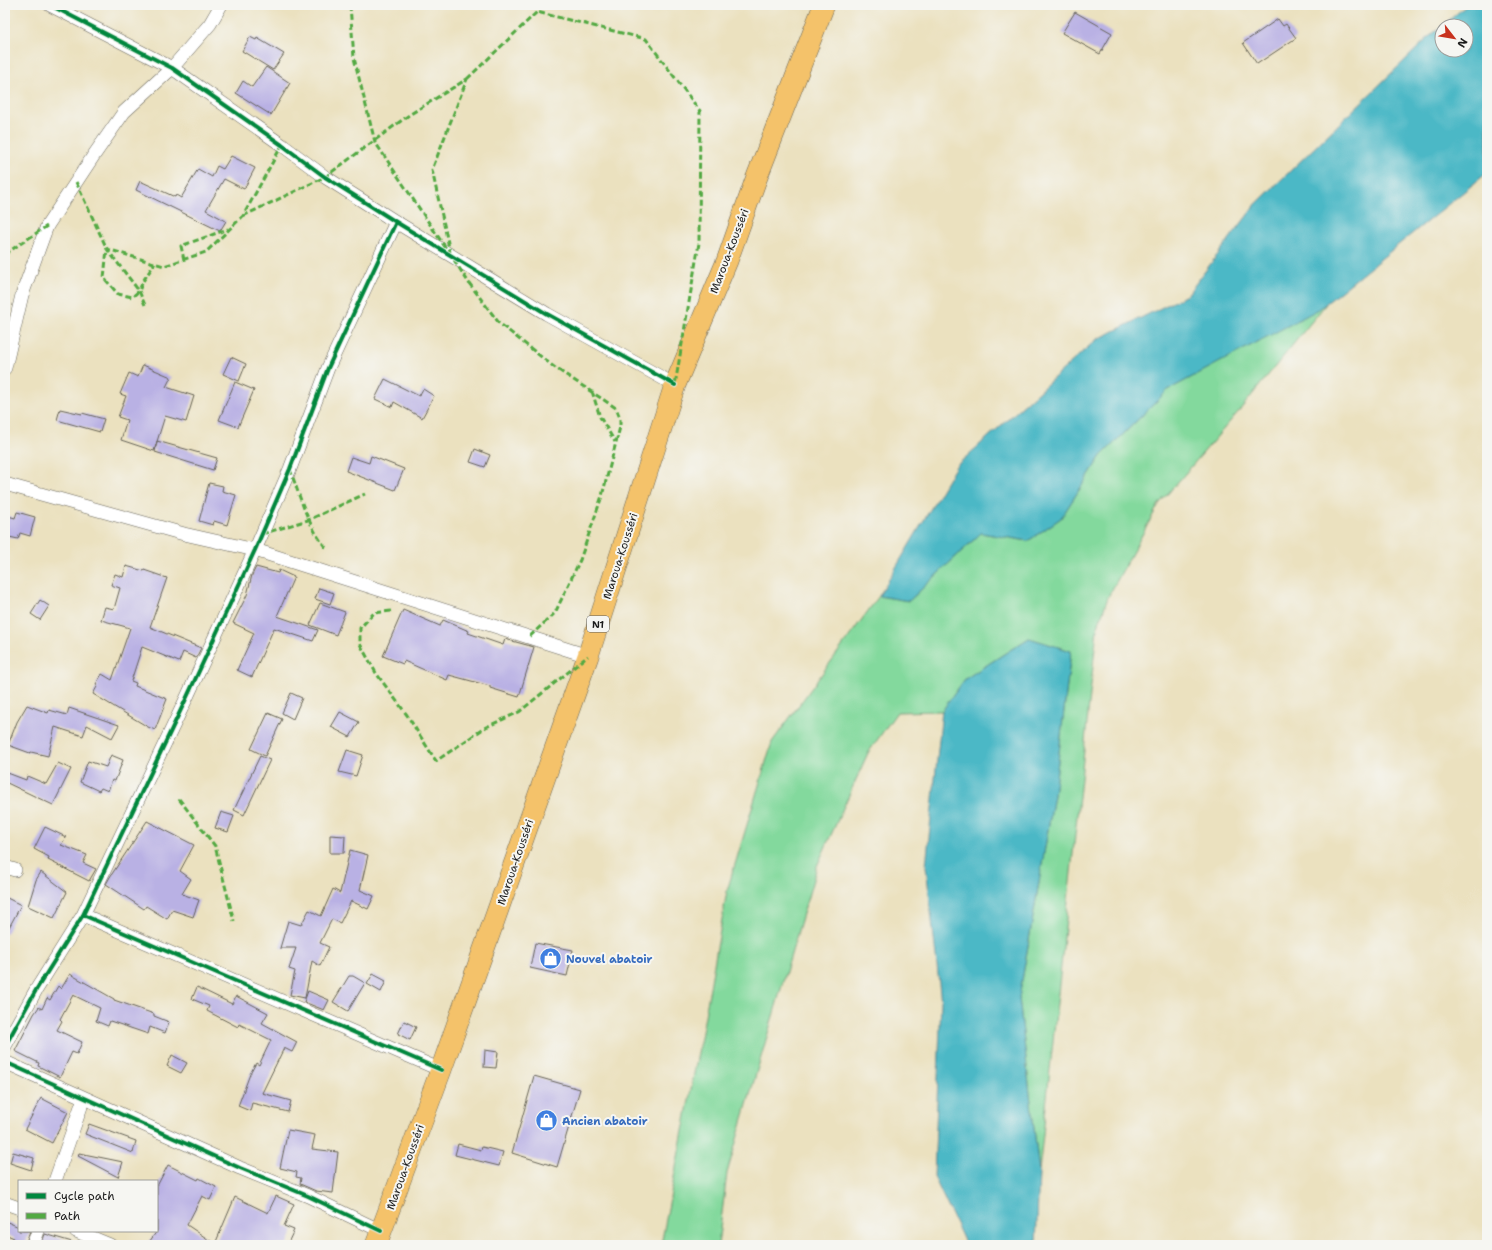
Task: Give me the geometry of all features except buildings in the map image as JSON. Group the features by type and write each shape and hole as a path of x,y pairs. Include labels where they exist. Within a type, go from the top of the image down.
{"highway":[{"name":"Maroua-Kousséri","path":"379,1238 441,1070 588,656 675,385 727,261 755,182 824,5"}],"street":[{"path":"50,5 172,68 325,177 396,222 547,314 675,385"},
{"path":"5,368 22,295 47,226 124,112 172,68 210,24 221,5"},
{"path":"5,1046 36,990 82,915 255,550 290,469 328,368 396,222"},
{"path":"5,484 184,534 255,550 588,656"},
{"path":"82,915 441,1070"},
{"path":"5,1062 240,1168 308,1196 379,1238"},
{"path":"55,1180 84,1098"},
{"path":"5,1203 18,1208"},
{"path":"33,1245 38,1232"},
{"path":"78,1232 110,1245"}],"green space":[{"path":"1326,304 1239,411 1159,504 1108,597 1097,629 1039,1172 1019,998 1054,795 1071,651 1029,638 965,679 942,711 897,712 868,753 817,866 727,1173 718,1245 661,1245 703,1027 727,891 772,742 879,596 909,601 981,533 1028,541 1061,518 1101,456 1168,390"}],"water":[{"path":"1467,5 1487,5 1487,173 1319,309 1168,390 1101,456 1061,518 1028,541 981,533 909,601 879,596 956,466 1096,340 1187,295 1256,204 1434,33 1434,58 1474,58 1474,18 1451,18"},
{"path":"1029,638 1071,651 1054,795 1019,998 1039,1172 1036,1245 966,1245 934,1177 941,1002 926,866 942,711 965,679"}],"marked path":[{"path":"350,5 354,58 375,142 447,250"},
{"path":"467,79 537,12 646,39 700,111 699,243 675,385"},
{"path":"243,216 325,177 409,115 467,79 432,170 450,252"},
{"path":"76,182 107,249 164,266 206,252 243,216 282,145"},
{"path":"5,254 47,226"},
{"path":"184,260 181,246 228,229"},
{"path":"145,305 139,291 107,249 104,278 118,294 132,297 139,291 143,281 155,263"},
{"path":"454,260 499,323 554,367 616,408 620,418 620,427 602,496 580,560 555,613 529,637"},
{"path":"592,391 600,417 615,442"},
{"path":"290,469 309,520 319,539 326,548"},
{"path":"262,534 308,520 365,494"},
{"path":"391,611 374,613 360,628 360,644 376,673 407,715 436,761 486,727 519,712 588,656"},
{"path":"179,799 215,846 234,921"}],"cycle path":[{"path":"50,5 172,68 325,177 396,222 547,314 675,385"},
{"path":"5,1046 36,990 83,915 187,697 255,550 290,469 328,368 396,222"},
{"path":"83,915 441,1070"},
{"path":"5,1062 240,1168 308,1196 381,1231"}],"place":[{"name":"Nouvel abatoir","path":"551,959"},
{"name":"Ancien abatoir","path":"546,1121"}]}
